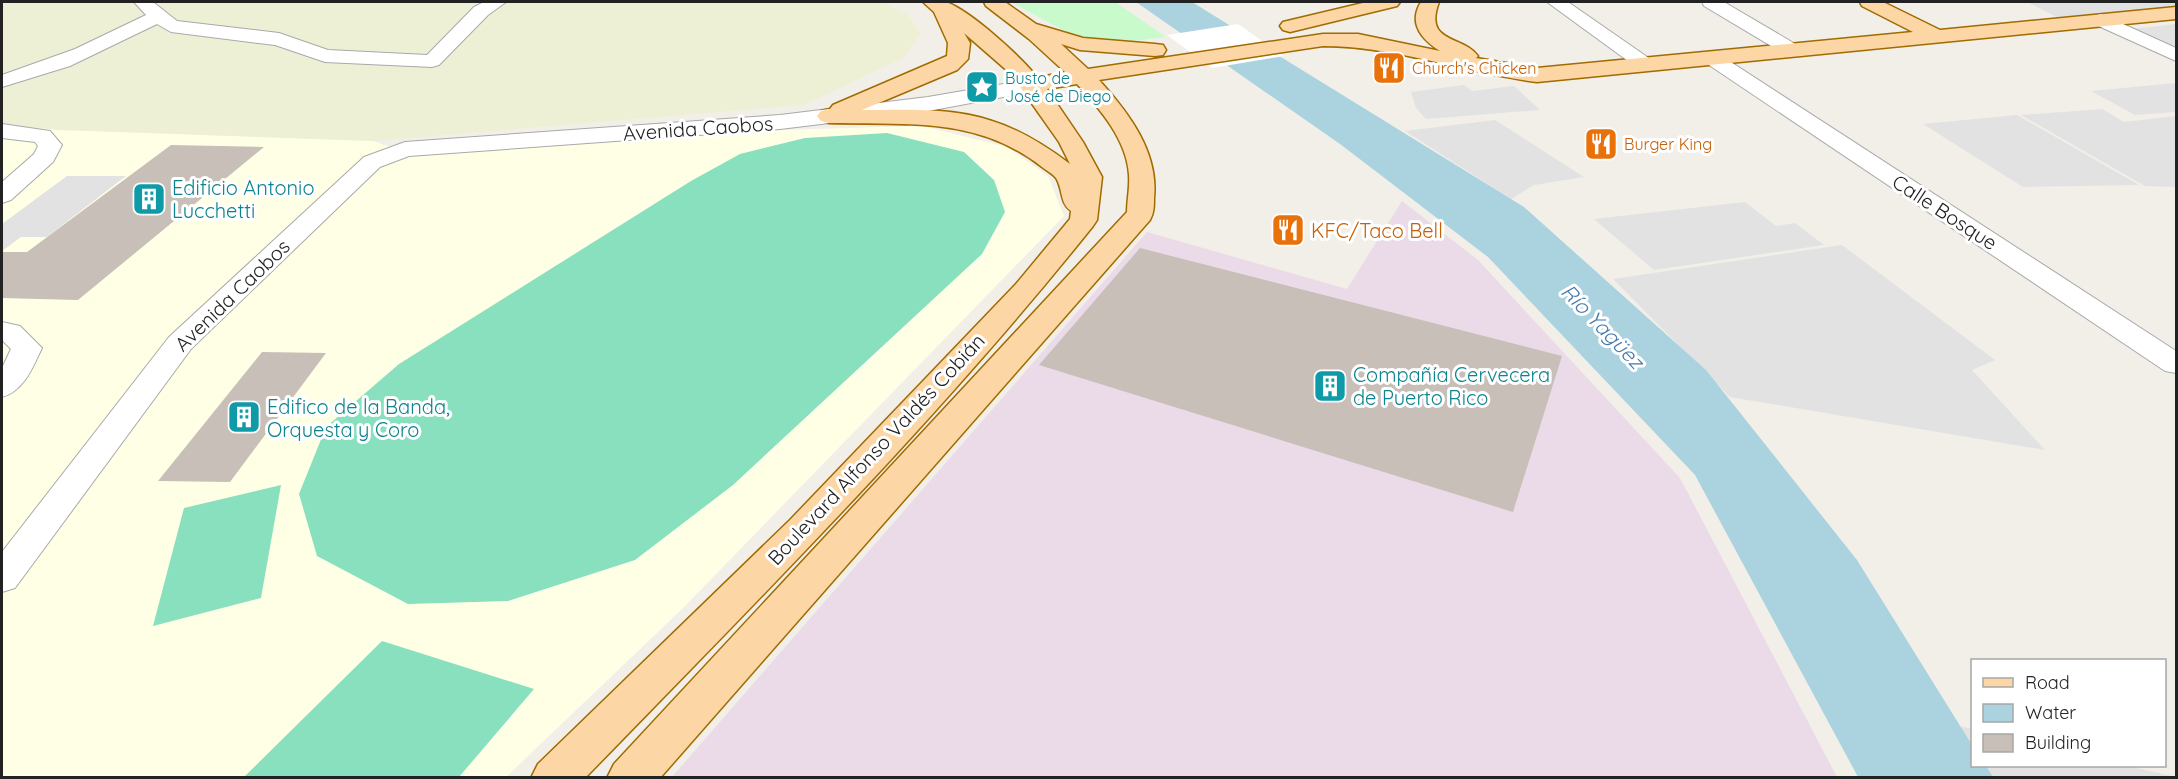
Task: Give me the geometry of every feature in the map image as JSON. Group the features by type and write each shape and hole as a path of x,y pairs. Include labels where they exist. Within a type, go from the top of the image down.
{"main road":[{"path":"993,2 1023,22 1047,34 1080,44 1160,56 1390,2"},
{"path":"1430,2 1424,9 1423,21 1431,33 1463,55 1505,72"},
{"path":"1869,2 1938,37"},
{"path":"937,4 963,21 1026,77 1071,142 1089,177 1083,220"},
{"path":"829,116 950,65 957,59 959,43 937,4"},
{"path":"1026,77 1160,56 1323,40 1358,40 1505,72 1537,75 1796,52 2176,13"},
{"name":"Boulevard Alfonso Valdés Cobián","path":"630,777 844,544 1052,309 1140,214 1142,171 1131,136 1076,70 1023,22"},
{"path":"1131,136 1132,91 1160,56"},
{"path":"829,116 932,118 985,126 1033,148 1068,175 1083,220"},
{"name":"Boulevard Alfonso Valdés Cobián","path":"554,777 803,530 1026,290 1083,220"}],"street":[{"path":"142,2 171,26 279,39 325,56 432,61 481,11 497,2"},
{"path":"1556,2 1647,65"},
{"path":"1711,2 1796,52"},
{"path":"2,81 33,74 109,42 158,16"},
{"path":"2101,20 2176,55"},
{"name":"Calle Bosque","path":"1713,59 2176,364"},
{"name":"Avenida Caobos","path":"2,578 180,343 372,162 405,149 780,122 928,104 1026,77"},
{"path":"2,131 42,136 50,145 45,157 2,195"},
{"path":"2,331 10,332 27,348 16,371 2,387"}],"shaded area":[{"path":"2,2 882,2 908,15 921,33 903,58 804,105 373,141 62,130 2,125"},
{"path":"2027,2 2176,2 2176,8 2061,19"},
{"path":"2176,24 2176,45 2170,46 2133,29"},
{"path":"2176,83 2176,112 2135,115 2091,91"},
{"path":"1464,85 1472,91 1514,86 1540,110 1426,119 1416,108 1411,92"},
{"path":"2102,109 2124,122 2176,116 2176,187 2145,186 2021,115"},
{"path":"2017,115 2139,185 2023,187 1923,124"},
{"path":"1495,120 1584,177 1534,185 1511,199 1405,131"},
{"path":"2,125 62,130 373,141 414,155 779,130 922,126 1007,147 1048,176 1064,216 682,609 506,777 2,777"},
{"path":"67,176 126,176 47,237 21,237 2,251 2,224"},
{"path":"1402,201 1478,260 1680,478 1837,777 671,778 1147,232 1347,289"},
{"path":"1745,202 1776,226 1795,223 1824,245 1654,270 1594,219"},
{"path":"1842,245 1995,360 1972,370 2045,450 1730,397 1613,279"},
{"path":"1941,722 1971,729 1971,767 2132,767 2176,777 1977,777"}],"green space":[{"path":"1011,2 1115,2 1166,37 1117,43 1074,36"},
{"path":"887,133 964,152 994,180 1005,212 982,254 733,485 635,560 508,601 408,604 317,556 299,494 326,427 399,364 691,181 740,154 805,138"},
{"path":"281,485 261,598 153,626 184,508"},
{"path":"382,641 534,689 459,777 244,777"}],"water":[{"name":"Río Yagüez","path":"1136,2 1192,2 1524,207 1706,370 1857,560 1971,743 1971,767 1987,767 1993,777 1858,777 1695,475 1488,257 1340,144"}],"pier":[{"path":"1238,24 1284,56 1212,68 1167,35"}],"building":[{"name":"Edificio Antonio Lucchetti","path":"171,145 264,147 78,300 2,298 2,252 27,252"},
{"name":"Compañía Cervecera de Puerto Rico","path":"1140,248 1562,356 1513,512 1039,365"},
{"name":"Edifico de la Banda, Orquesta y Coro","path":"262,352 326,353 230,482 158,481"}],"place":[{"name":"Church's Chicken","path":"1389,68"},
{"name":"Busto de José de Diego","path":"982,87"},
{"name":"Burger King","path":"1601,144"},
{"name":"Edificio Antonio Lucchetti","path":"149,199"},
{"name":"KFC/Taco Bell","path":"1288,230"},
{"name":"Compañía Cervecera de Puerto Rico","path":"1330,386"},
{"name":"Edifico de la Banda, Orquesta y Coro","path":"244,417"}]}
